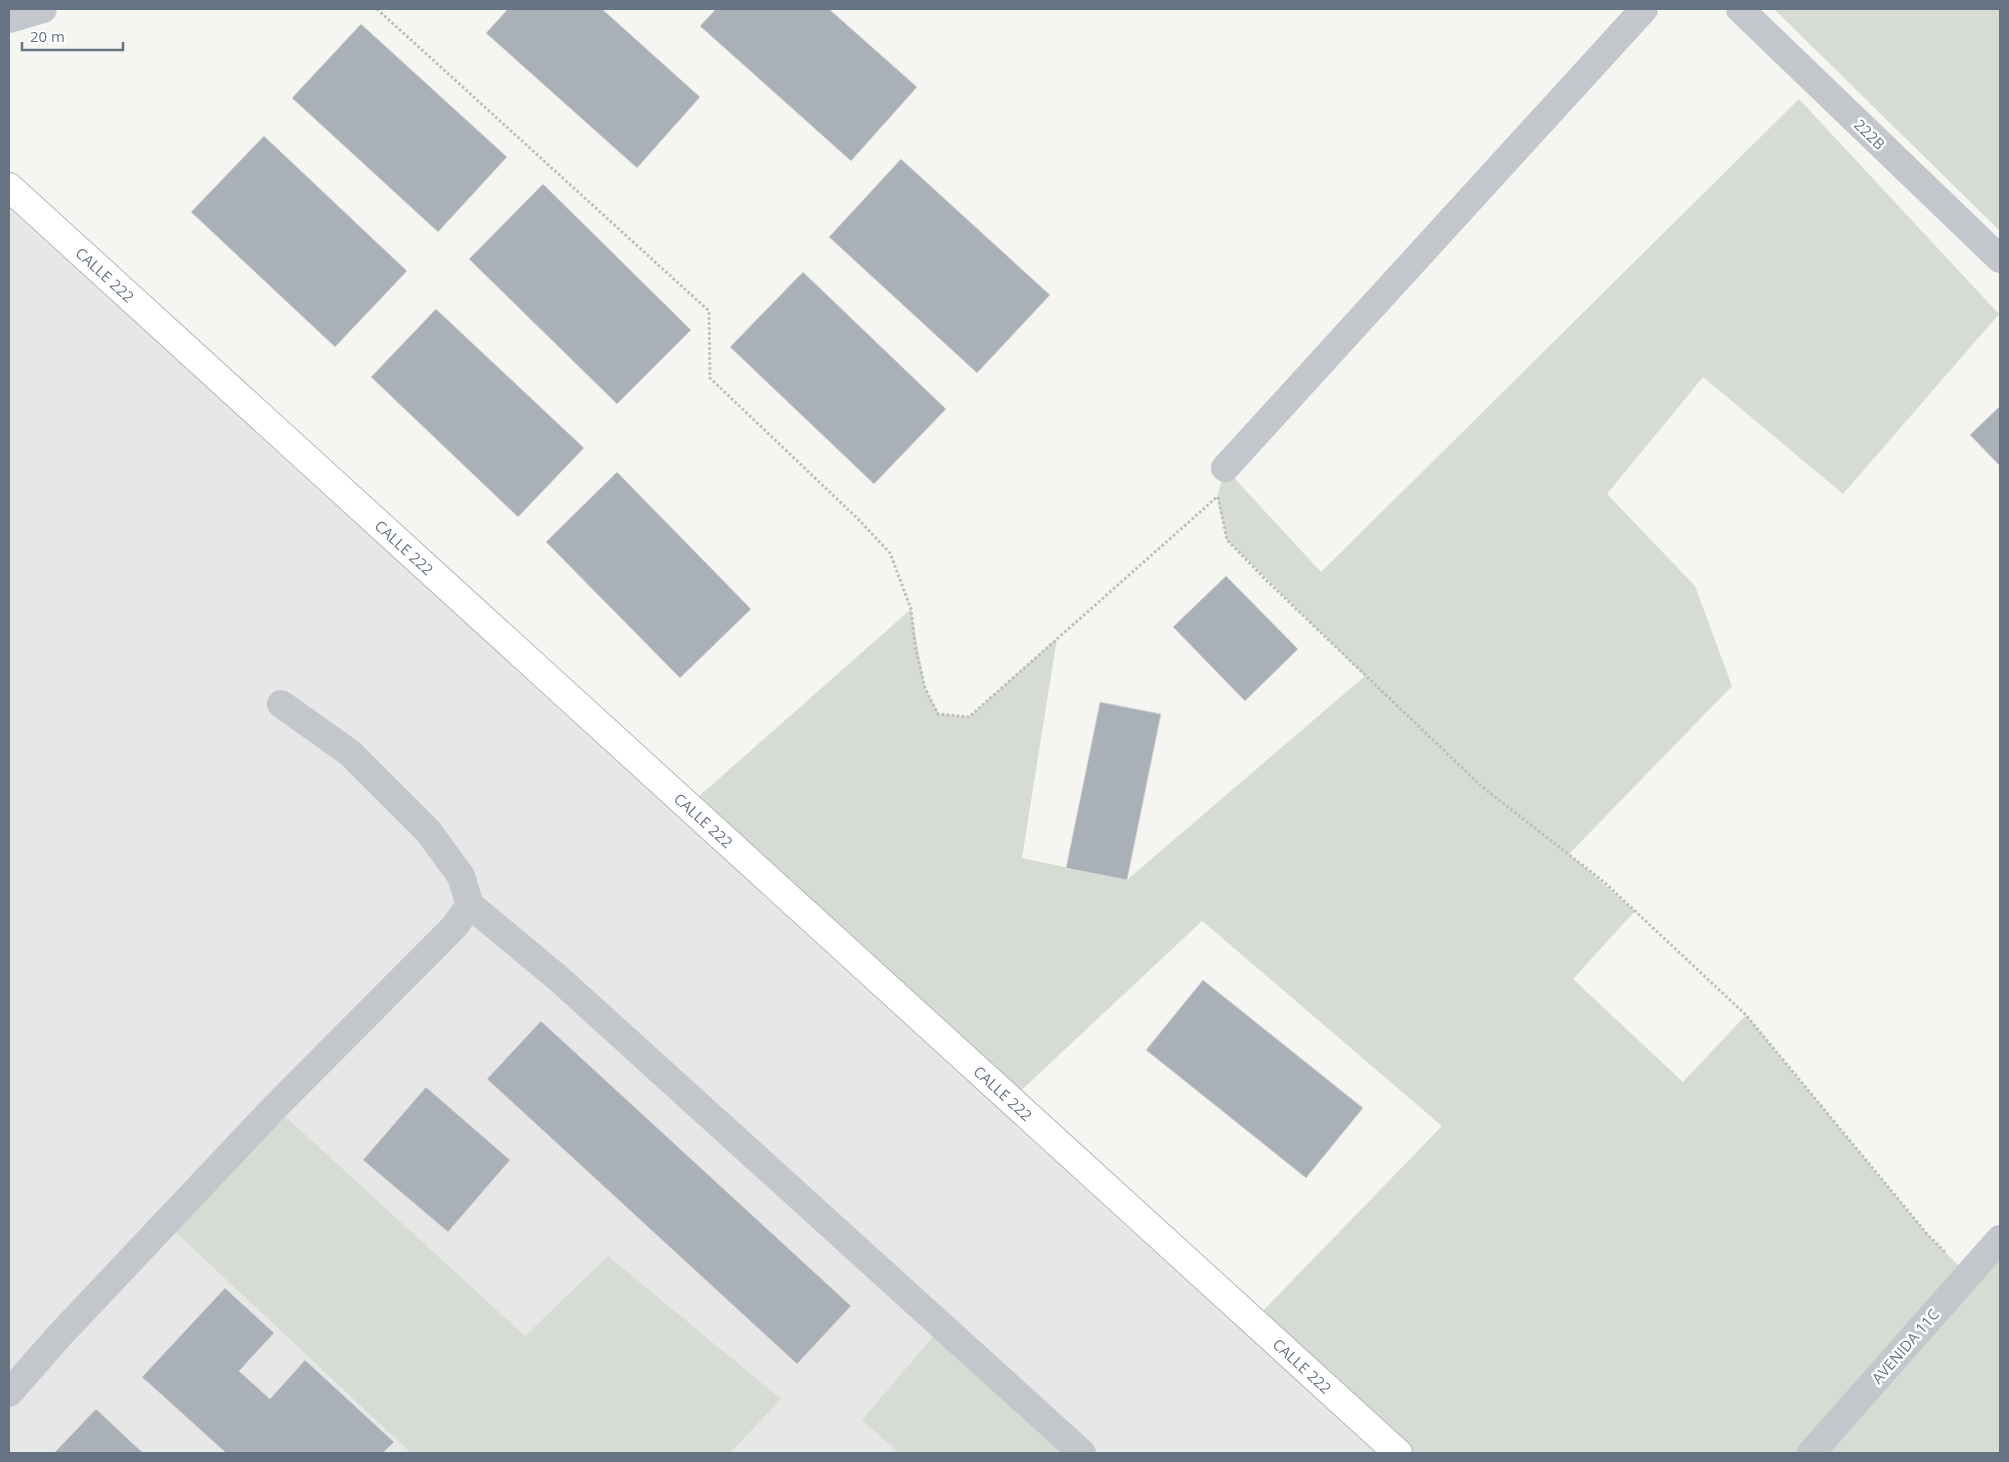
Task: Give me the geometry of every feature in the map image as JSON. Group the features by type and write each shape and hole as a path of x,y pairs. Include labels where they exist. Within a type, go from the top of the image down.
{"main road":[{"name":"CALLE 222","path":"9,187 1398,1453"}],"street":[{"path":"9,19 44,9"},
{"path":"1226,468 1644,9"},
{"name":"222B","path":"1740,9 2000,259"},
{"path":"280,704 350,753 428,831 461,876 470,905 558,978 1082,1453"},
{"path":"9,1393 59,1336 261,1122 454,927 470,905"},
{"name":"AVENIDA 11C","path":"1811,1453 2000,1239"}],"path":[{"path":"377,9 709,311 710,378 857,518 890,553 911,609 915,646 924,688 938,714 969,717 1218,497"},
{"path":"1226,468 1218,497 1227,540 1259,574 1481,786 1604,882 1746,1015 1927,1234 1968,1274"}],"shaded area":[{"path":"1774,9 2000,9 2000,231"},
{"path":"1799,99 1999,314 1843,494 1703,377 1607,494 1695,586 1732,686 1569,854 1635,911 1573,979 1683,1082 1746,1015 1927,1234 1967,1274 2000,1239 2000,1453 1398,1453 1253,1321 1442,1126 1202,921 1011,1100 688,806 911,609 925,688 939,714 969,717 1057,638 1022,858 1127,880 1365,676 1227,540 1217,497 1225,468 1321,572"},
{"path":"9,187 1398,1453 9,1453"},
{"path":"275,1107 525,1336 608,1256 781,1399 730,1453 411,1453 166,1223"},
{"path":"942,1326 1080,1453 899,1453 862,1420"}],"building":[{"path":"508,9 602,9 700,97 637,168 486,33"},
{"path":"716,9 829,9 917,87 851,161 700,26"},
{"path":"361,24 507,157 438,232 292,98"},
{"path":"264,136 407,271 335,347 191,212"},
{"path":"901,159 1050,295 977,373 829,237"},
{"path":"543,184 691,330 617,404 469,259"},
{"path":"803,272 946,409 874,484 730,347"},
{"path":"436,309 584,448 518,517 371,377"},
{"path":"2000,406 2000,466 1970,435"},
{"path":"617,472 751,609 680,678 546,542"},
{"path":"1226,576 1298,649 1245,701 1173,627"},
{"path":"1100,702 1161,714 1127,880 1066,868"},
{"path":"1203,980 1363,1108 1306,1178 1146,1050"},
{"path":"541,1021 851,1306 797,1364 487,1079"},
{"path":"426,1087 510,1160 448,1232 363,1160"},
{"path":"225,1288 274,1333 239,1371 270,1399 305,1360 394,1442 383,1453 226,1453 142,1377"},
{"path":"96,1409 143,1453 54,1453"}]}
